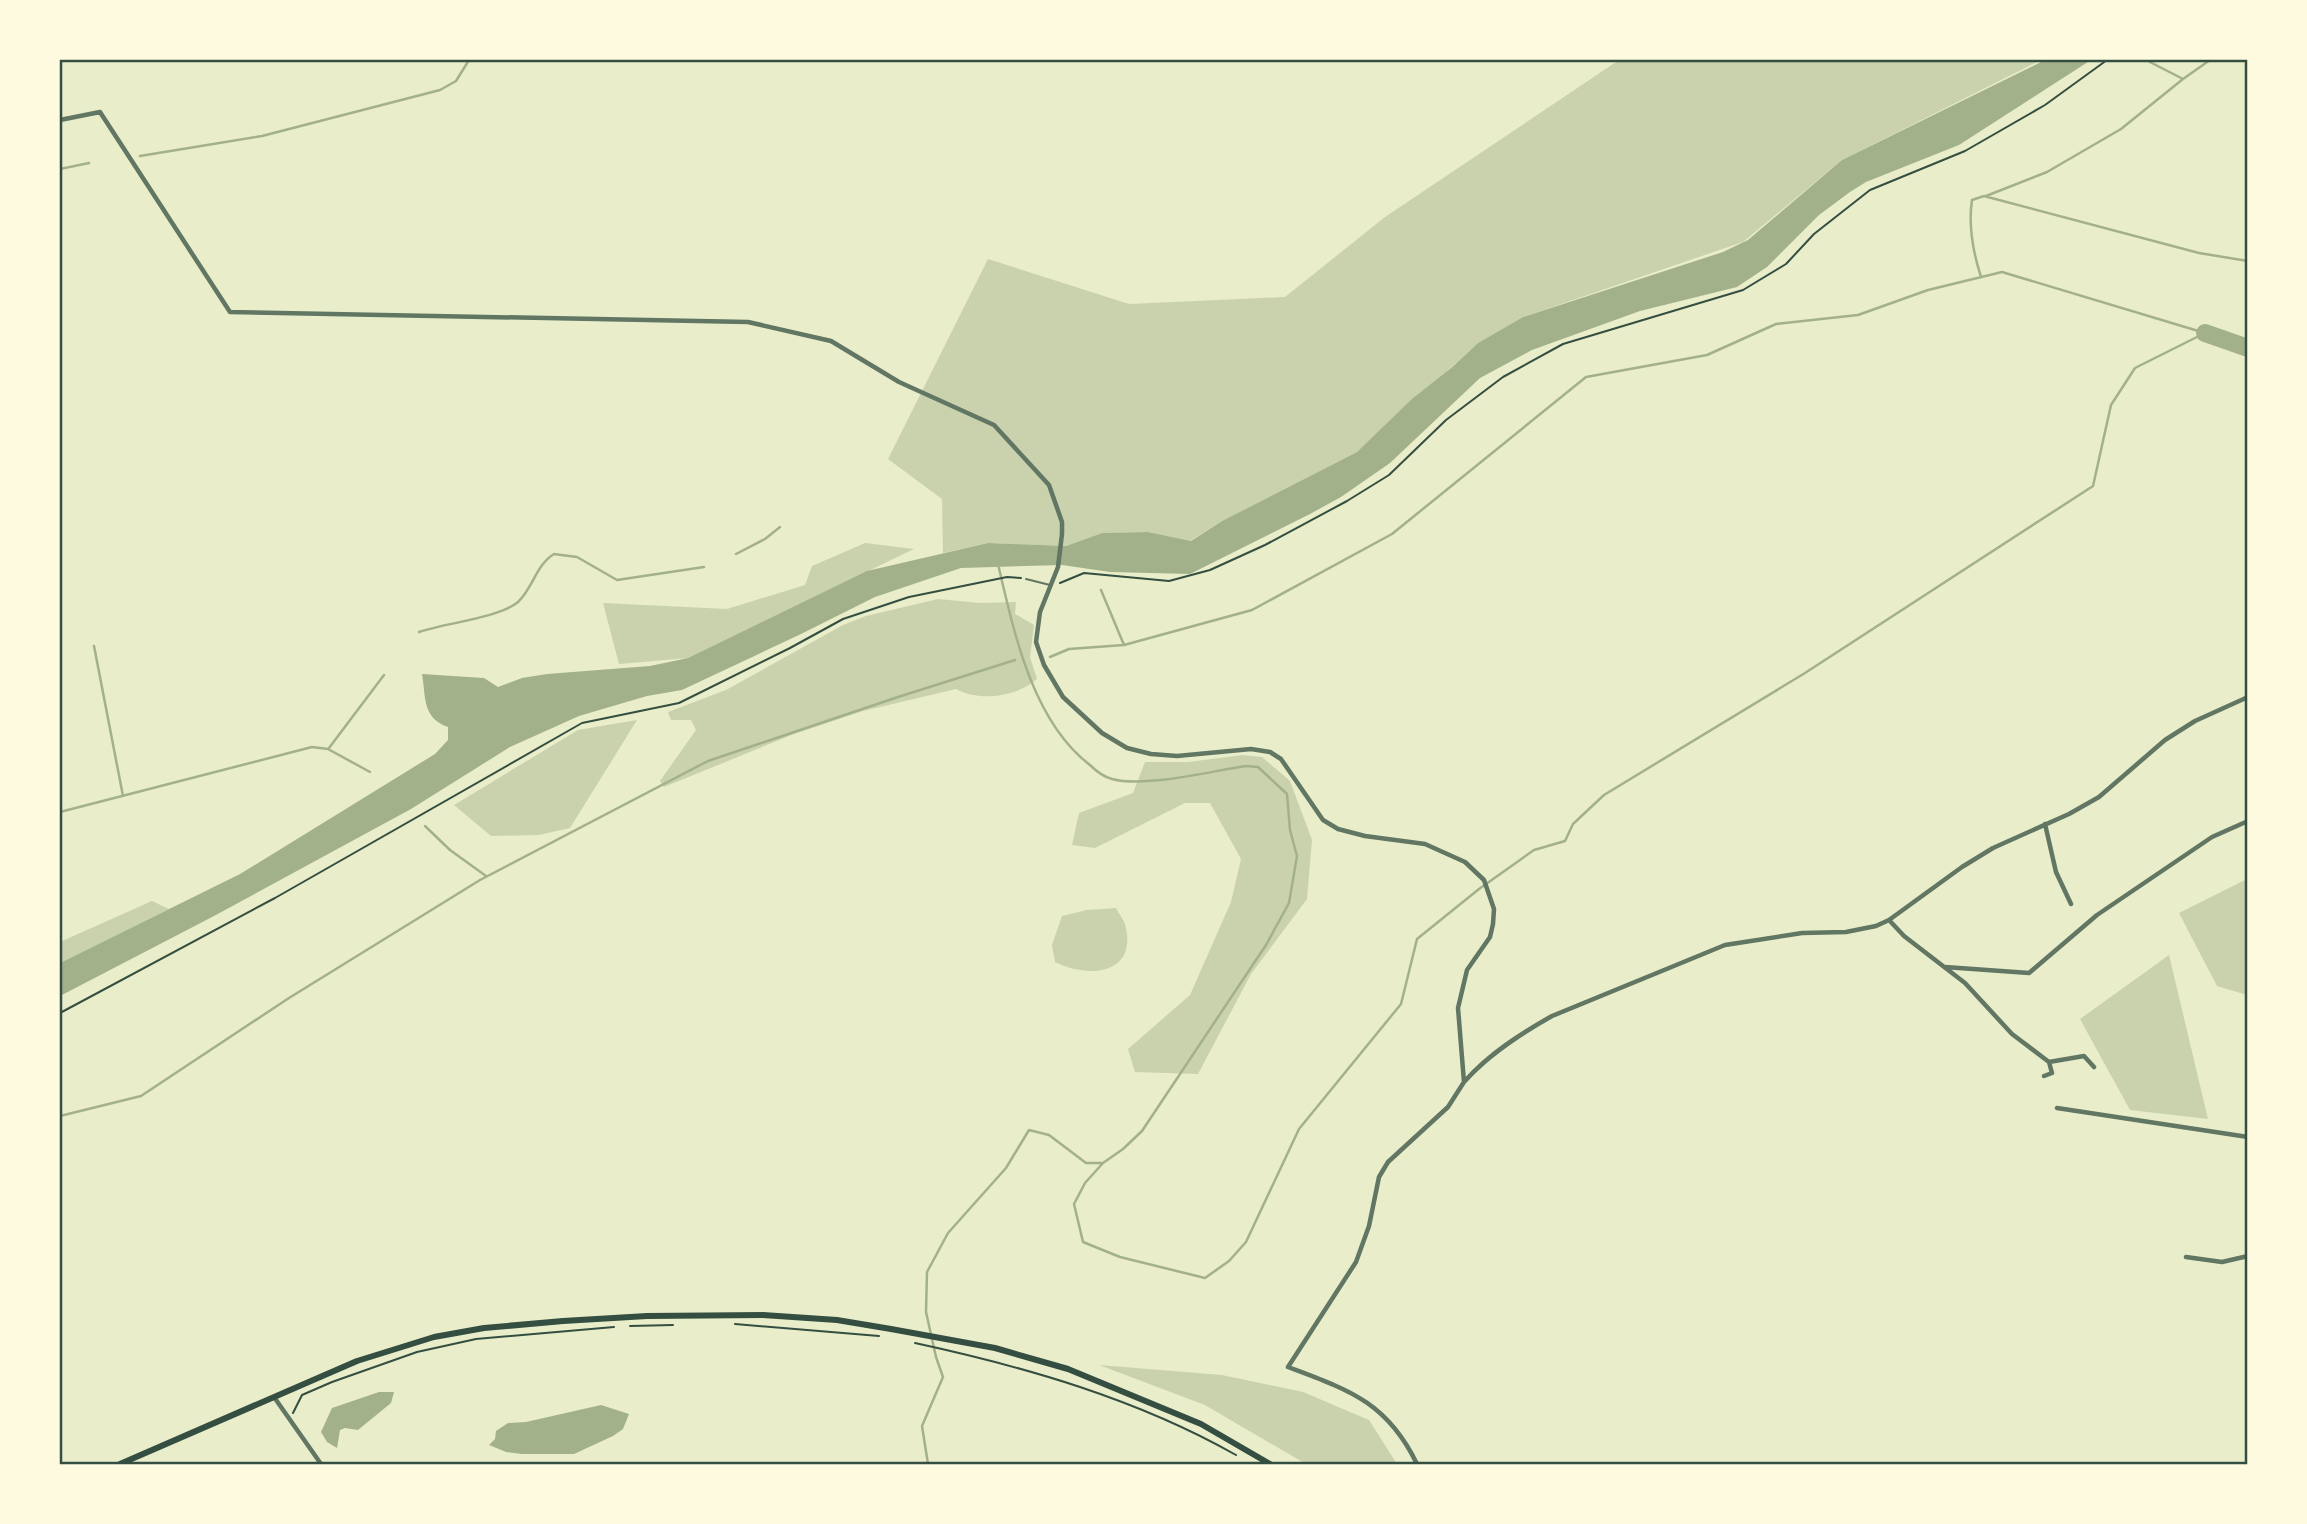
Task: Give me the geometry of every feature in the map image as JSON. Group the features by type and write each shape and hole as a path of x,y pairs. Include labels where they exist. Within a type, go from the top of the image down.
{"main road":[{"path":"120,1465 357,1361 434,1337 484,1328 563,1321 647,1316 763,1315 837,1320 897,1330 995,1348 1068,1368 1201,1424 1270,1465"}],"street":[{"path":"60,120 100,111 230,312 748,322 831,341 899,382 994,425 1049,485 1062,522 1058,568 1040,612 1036,642 1041,657 1063,697 1102,733 1127,748 1151,754 1177,756 1251,749 1270,752 1281,759 1323,820 1330,825 1365,836 1425,844 1465,862 1484,880 1494,909 1493,924 1490,937 1467,970 1458,1008 1464,1082"},
{"path":"1417,1465 1406,1441 1385,1415 1369,1402 1334,1384 1288,1367 1356,1262 1369,1226 1379,1177 1388,1161 1448,1107 1464,1082 1481,1063 1543,1021 1725,945 1802,933 1861,930 1889,920 1962,866 1993,848 2099,797 2165,740 2195,721 2248,697"},
{"path":"1945,967 2029,973 2097,915 2213,837 2248,821"},
{"path":"2045,824 2056,872 2071,904"},
{"path":"1889,920 1904,936 1965,984 2012,1034 2049,1062 2052,1073 2044,1076"},
{"path":"2049,1062 2084,1056 2094,1067"},
{"path":"2057,1108 2248,1137"},
{"path":"2186,1257 2222,1262 2248,1256"},
{"path":"274,1397 321,1465"}],"lane":[{"path":"1026,579 1051,585"}],"path":[{"path":"1051,585 1084,573 1169,581 1210,570 1265,545 1390,475 1446,420 1503,377 1563,344 1743,290 1786,264 1814,234 1870,190 1965,151 2045,105 2107,60"},
{"path":"60,1013 275,898 582,723 679,703 843,619 909,597 999,578 1026,579"},
{"path":"289,1420 302,1395 417,1352 475,1339 622,1326 683,1324"},
{"path":"733,1324 883,1336"},
{"path":"905,1340 1038,1373 1107,1396 1202,1435 1243,1459"}],"shaded area":[{"path":"1619,60 2041,60 1842,160 1743,242 1523,317 1478,343 1357,452 1222,521 1190,541 1148,532 1102,533 1066,546 988,543 943,553 942,499 888,459 988,259 1129,304 1285,297 1385,217"},
{"path":"2045,60 2091,60 1959,145 1866,182 1850,192 1819,215 1767,267 1737,287 1640,311 1532,350 1480,378 1390,463 1341,497 1190,574 1110,572 1062,565 961,568 875,597 682,690 647,696 579,716 510,747 411,809 60,996 60,963 240,874 435,754 448,740 448,727 429,712 422,674 484,678 498,687 522,678 547,674 650,666 688,658 867,571 988,543 1066,546 1102,533 1148,532 1191,541 1222,521 1357,452 1412,399 1478,343 1523,317 1723,252 1748,240 1842,160"},
{"path":"865,543 914,549 688,658 619,664 603,603 727,609 805,585 812,566"},
{"path":"938,599 980,603 1016,602 1015,614 1034,625 1030,657 1037,679 1009,694 986,696 956,689 863,711 794,734 664,787 660,781 696,730 691,720 671,720 668,712 726,690 843,625 866,616"},
{"path":"637,720 570,828 539,835 491,836 454,805 578,730"},
{"path":"1243,755 1262,757 1290,781 1312,840 1307,899 1251,974 1198,1074 1135,1072 1128,1049 1190,995 1231,902 1241,859 1210,803 1185,803 1095,848 1072,845 1079,813 1133,793 1145,762 1188,762"},
{"path":"2247,879 2247,995 2217,986 2179,913"},
{"path":"152,901 169,909 60,963 60,942"},
{"path":"1116,908 1125,925 1127,944 1123,956 1116,964 1094,971 1067,967 1055,962 1052,945 1062,916 1087,910"},
{"path":"2169,955 2208,1119 2130,1110 2080,1019"},
{"path":"1099,1365 1222,1375 1303,1392 1369,1420 1397,1464 1306,1464 1205,1405"},
{"path":"379,1392 394,1392 391,1403 358,1430 340,1430 337,1448 327,1442 321,1432 332,1408"},
{"path":"601,1405 629,1414 623,1429 574,1454 522,1454 506,1452 489,1445 495,1439 496,1431 508,1423 526,1422"}],"waterway":[{"path":"140,156 262,136 440,90 456,81 469,60"},
{"path":"2146,60 2183,79 2210,60"},
{"path":"1986,196 2047,172 2121,129 2183,79"},
{"path":"60,169 89,163"},
{"path":"1981,277 1972,239 1971,210 1972,200 1984,196 2199,253 2248,261"},
{"path":"1050,657 1069,649 1124,645 1252,610 1392,534 1586,377 1707,355 1776,324 1858,315 1928,290 2002,272 2205,333"},
{"path":"928,1464 922,1426 943,1377 926,1312 927,1272 948,1233 1006,1168 1029,1130 1049,1135 1086,1163 1103,1163 1085,1183 1074,1204 1083,1242 1120,1257 1205,1278 1229,1261 1246,1242 1299,1129 1401,1004 1417,939 1479,889 1534,850 1565,841 1573,824 1604,795 1805,673 2093,486 2111,405 2135,368 2205,333"},
{"path":"2205,333 2248,348"},
{"path":"736,554 765,539 780,527"},
{"path":"419,632 509,608 518,602 543,564 554,554 577,557 617,580 704,567"},
{"path":"998,564 1019,646 1040,700 1053,725 1070,747 1095,769 1112,779 1142,781 1178,778 1246,766 1258,767 1287,794 1290,830 1297,856 1289,903 1266,945 1142,1131 1103,1163"},
{"path":"1101,590 1124,645"},
{"path":"94,646 123,796"},
{"path":"60,1116 141,1096 289,998 480,880 708,761 1015,660"},
{"path":"329,748 384,675"},
{"path":"60,812 312,747 328,749 370,772"},
{"path":"425,826 450,850 486,876"}]}
